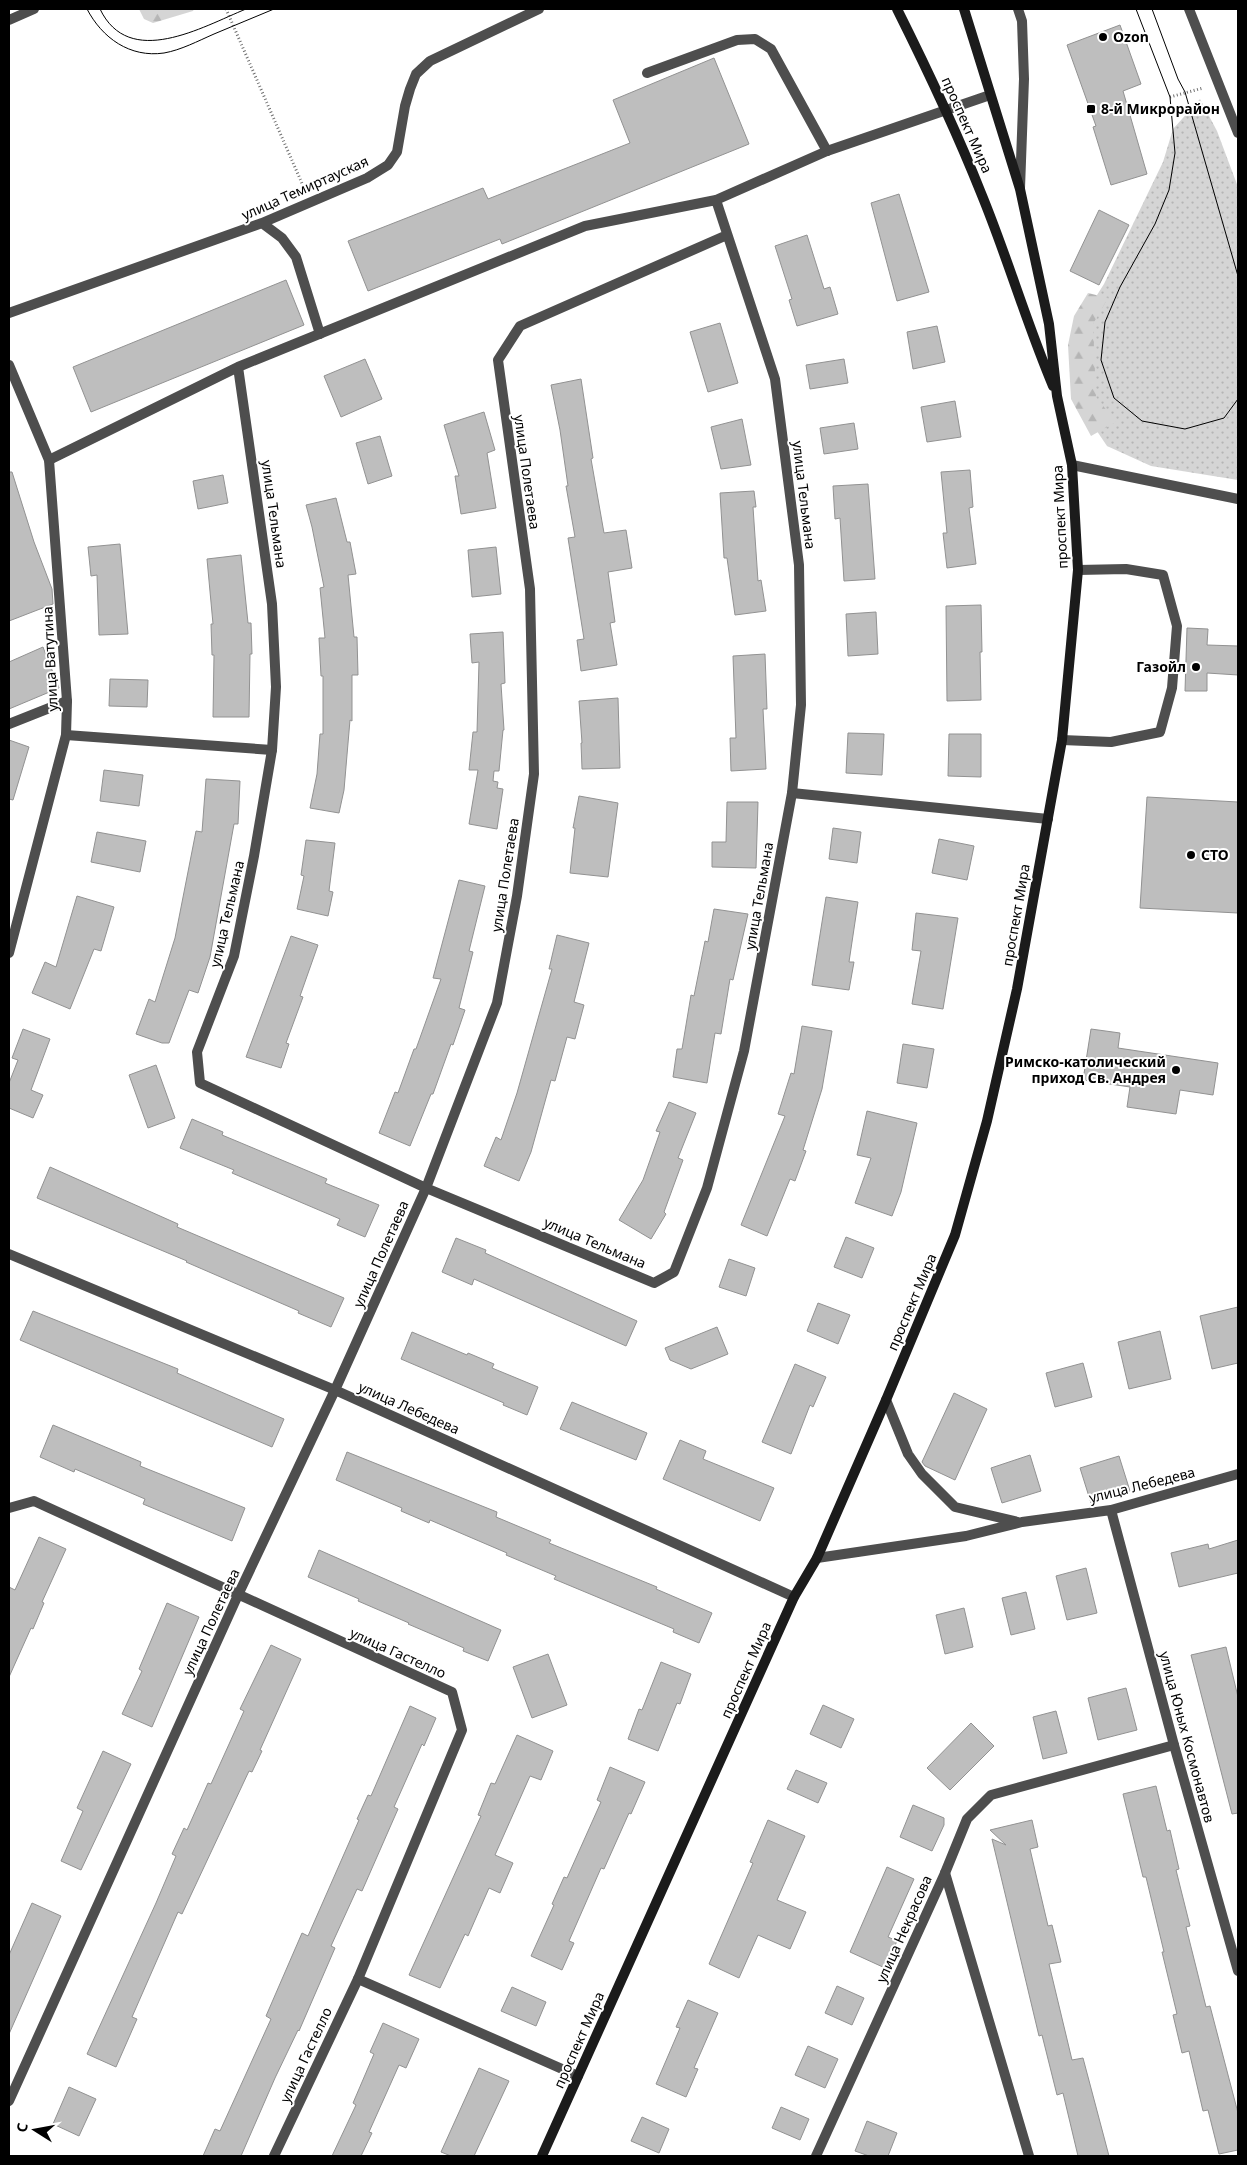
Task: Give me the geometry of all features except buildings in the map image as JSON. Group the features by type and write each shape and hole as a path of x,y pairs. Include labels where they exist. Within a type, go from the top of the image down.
{"main road":[{"name":"проспект Мира","path":"897,9 947,110 982,194 1029,329 1057,396"},
{"name":"проспект Мира","path":"542,2156 794,1597 817,1558 955,1235 987,1121 1017,989 1062,740 1078,570 1072,465 1057,396 1049,324 1020,189 964,9"}],"street":[{"path":"9,20 34,9"},
{"name":"улица Темиртауская","path":"9,313 262,223 367,178 388,165 397,152 405,106 416,74 430,61 539,9"},
{"path":"1018,9 1022,21 1024,78 1020,189"},
{"path":"1188,9 1238,133"},
{"path":"647,73 737,40 754,39 771,49 828,151"},
{"path":"49,460 238,367 585,226 716,200 828,151 990,94"},
{"name":"улица Тельмана","path":"238,367 272,604 276,687 272,750 254,856 234,956 197,1052 200,1084 426,1188 654,1283 674,1272 707,1188 744,1051 792,793 801,705 799,565 775,379 716,200"},
{"path":"262,223 282,238 296,257 320,334"},
{"name":"улица Полетаева","path":"9,2101 238,1595 335,1390 426,1188 497,1003 517,896 534,774 530,589 498,360 520,326 727,234"},
{"name":"улица Ватутина","path":"9,365 49,460 68,700 66,735 9,952"},
{"path":"1072,465 1238,499"},
{"path":"1062,740 1111,742 1160,732 1172,688 1177,626 1162,575 1126,569 1078,570"},
{"path":"9,724 68,700"},
{"path":"66,735 272,750"},
{"path":"792,793 1048,818"},
{"name":"улица Лебедева","path":"9,1254 335,1390 794,1597"},
{"name":"улица Лебедева","path":"886,1400 908,1454 922,1474 955,1507 1022,1522"},
{"name":"улица Лебедева","path":"817,1558 966,1536 1022,1522 1111,1510 1238,1474"},
{"name":"улица Гастелло","path":"9,1508 34,1501 452,1692 462,1730 358,1978 274,2156"},
{"name":"улица Юных Космонавтов","path":"1111,1510 1174,1745 1238,1971"},
{"path":"945,1873 967,1819 991,1795 1174,1745"},
{"name":"улица Некрасова","path":"816,2156 945,1873"},
{"name":"улица Некрасова","path":"945,1873 1029,2156"},
{"path":"358,1978 578,2076"}],"path":[{"path":"226,9 310,203"},
{"path":"1170,97 1219,84"}],"green space":[{"path":"139,9 194,9 193,11 153,23 144,19"},
{"path":"1200,99 1217,131 1238,187 1238,480 1151,466 1107,446 1082,409 1078,325 1104,284 1163,162 1173,129"},
{"path":"1088,293 1108,298 1093,324 1096,397 1116,422 1091,436 1071,399 1068,345 1074,316"}],"tram line":[{"path":"87,9 101,29 118,44 129,49 152,54 183,48 274,9"},
{"path":"100,9 113,27 129,37 147,41 167,39 188,33 246,9"},
{"path":"1136,9 1170,97 1175,153 1169,190 1155,224 1120,287 1105,322 1101,360 1114,398 1142,421 1185,429 1224,418 1238,399"},
{"path":"1152,9 1178,79 1185,92 1238,276"}],"place":[{"name":"Ozon","path":"1103,37"},
{"name":"8-й Микрорайон","path":"1091,109"},
{"name":"Газойл","path":"1196,667"},
{"name":"СТО","path":"1191,855"},
{"name":"Римско-католический приход Св. Андрея","path":"1176,1070"}]}
